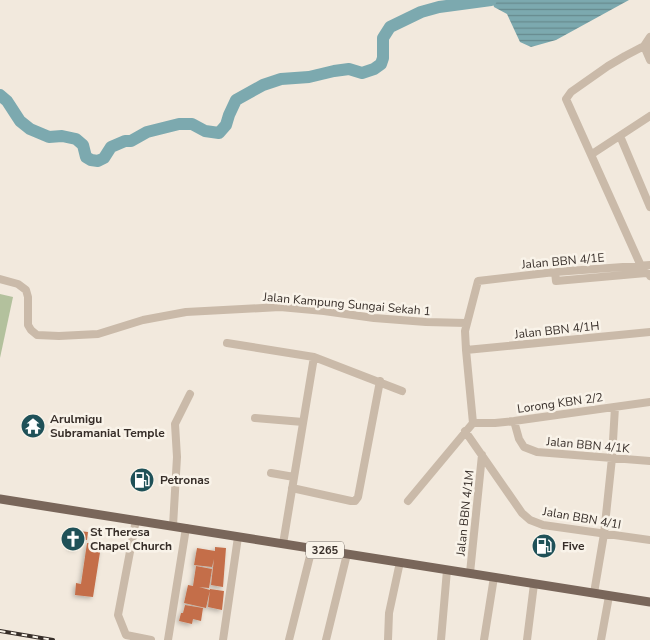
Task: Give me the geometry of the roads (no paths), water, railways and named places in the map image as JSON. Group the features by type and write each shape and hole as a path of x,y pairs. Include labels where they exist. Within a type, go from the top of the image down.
{"main road":[{"name":"3265","path":"0,499 650,602"}],"street":[{"path":"650,37 647,46 650,60"},
{"path":"641,266 567,102 567,96 613,63 647,46"},
{"path":"592,154 650,116"},
{"path":"620,136 648,197 650,207"},
{"name":"Jalan BBN 4/1E","path":"466,323 478,281 555,272 650,265"},
{"path":"555,272 556,282 646,273 650,276"},
{"name":"Jalan Kampung Sungai Sekah 1","path":"0,279 18,284 26,290 28,297 28,325 37,335 98,334 143,320 186,312 280,307 374,318 466,323"},
{"path":"408,501 473,423 466,350 466,323"},
{"name":"Jalan BBN 4/1H","path":"466,350 650,332"},
{"path":"227,343 314,357 402,390"},
{"path":"283,544 314,357"},
{"path":"292,488 351,501 358,497 380,382"},
{"path":"173,526 177,457 174,424 190,394"},
{"name":"Lorong KBN 2/2","path":"473,423 514,421 650,402"},
{"path":"594,593 604,534 615,407"},
{"path":"255,418 303,422"},
{"name":"Jalan BBN 4/1K","path":"514,421 519,439 524,447 537,452 650,461"},
{"name":"Jalan BBN 4/1I","path":"465,431 522,513 530,520 543,525 650,540"},
{"name":"Jalan BBN 4/1M","path":"470,573 482,456"},
{"path":"271,473 294,477"},
{"path":"136,520 118,615 126,636 151,640"},
{"path":"168,640 186,528"},
{"path":"223,640 238,536"},
{"path":"289,640 312,548"},
{"path":"326,640 347,554"},
{"path":"388,640 389,613 400,562"},
{"path":"441,640 447,570"},
{"path":"484,640 494,577"},
{"path":"527,640 534,584"},
{"path":"601,640 609,596"}],"water":[{"path":"492,0 629,0 556,40 531,47 520,42 507,14 494,7"}],"waterway":[{"path":"0,95 7,101 20,121 30,129 49,137 62,136 76,139 83,145 86,157 98,161 104,158 111,147 125,141 131,141 147,132 179,124 192,124 205,131 219,133 226,125 236,100 263,85 281,79 309,77 334,71 349,69 362,73 374,69 381,64 383,58 383,38 390,27 421,12 439,7 491,0"}],"railway":[{"path":"0,631 53,640"}],"place":[{"name":"Arulmigu Subramanial Temple","path":"33,426"},
{"name":"Petronas","path":"142,480"},
{"name":"St Theresa Chapel Church","path":"73,539"},
{"name":"Five","path":"544,546"}]}
